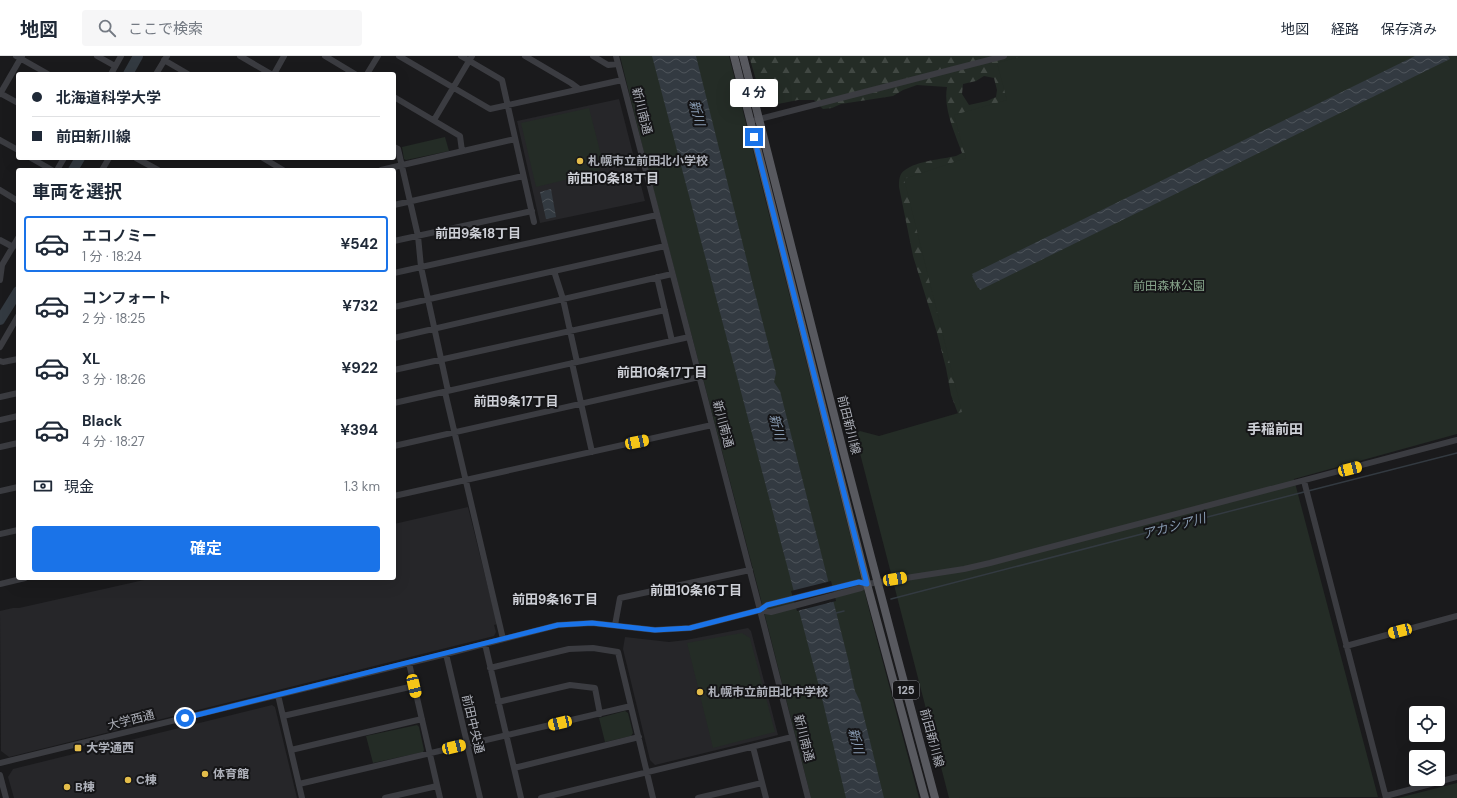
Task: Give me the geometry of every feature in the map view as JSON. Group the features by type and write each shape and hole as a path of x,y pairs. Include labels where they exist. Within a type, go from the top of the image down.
{"main road":[{"name":"前田新川線","path":"734,56 862,585 925,798"},
{"name":"前田新川線","path":"743,56 935,798"}],"street":[{"path":"97,56 115,66"},
{"path":"112,72 121,56"},
{"path":"240,56 268,72"},
{"path":"273,72 284,56"},
{"path":"325,56 352,72"},
{"path":"368,72 378,56"},
{"path":"399,56 490,109 622,80"},
{"path":"461,56 470,58 502,80 534,222"},
{"path":"525,56 579,89"},
{"path":"592,56 608,65 618,64"},
{"name":"新川南通","path":"616,56 808,798"},
{"path":"750,122 1004,56"},
{"path":"16,102 0,93 19,57 45,72"},
{"path":"157,72 166,58 185,72"},
{"path":"434,120 470,58"},
{"path":"396,98 460,136 462,151"},
{"path":"389,168 515,139"},
{"path":"0,140 16,149"},
{"path":"396,148 398,149 418,236 421,267 435,328 453,432 503,639"},
{"path":"34,160 48,168"},
{"path":"140,160 154,168"},
{"path":"266,160 280,168"},
{"path":"396,205 523,176"},
{"path":"0,190 16,200"},
{"path":"396,241 532,211"},
{"path":"396,273 657,215"},
{"path":"0,240 13,247"},
{"path":"0,280 2,265 16,242"},
{"path":"396,307 665,246"},
{"path":"554,271 563,299 570,331 582,404 592,452"},
{"path":"396,338 672,274"},
{"path":"657,277 672,341"},
{"path":"396,370 665,310"},
{"path":"0,348 16,321"},
{"path":"396,403 689,337"},
{"path":"0,361 3,362 16,359"},
{"path":"396,446 699,377"},
{"path":"0,397 16,393"},
{"path":"0,420 16,416"},
{"path":"396,496 712,425"},
{"path":"760,610 769,605 862,585 964,569 990,563 1304,483 1457,440"},
{"path":"0,447 16,443"},
{"path":"1304,483 1386,797 1457,777"},
{"path":"0,491 16,487"},
{"path":"0,534 16,530"},
{"path":"615,625 620,598 750,570"},
{"path":"0,584 17,580"},
{"path":"760,610 771,612 862,585"},
{"name":"大学西通","path":"0,763 446,654 558,625 592,623 655,630 690,628 760,610"},
{"path":"1346,646 1457,616"},
{"path":"485,644 521,798"},
{"path":"490,668 569,649 593,648 618,652 653,798"},
{"name":"前田中央通","path":"446,654 480,798"},
{"path":"409,663 440,798"},
{"path":"498,702 570,685 595,688 600,714"},
{"path":"283,716 414,686"},
{"path":"278,695 302,798"},
{"path":"299,784 632,706"},
{"path":"291,750 422,719"},
{"path":"514,768 639,737"},
{"path":"541,798 792,737"},
{"path":"753,747 766,798"},
{"path":"0,775 6,798"},
{"path":"698,798 762,784"},
{"path":"385,798 437,786"}],"shaded area":[{"name":"札幌市立前田北小学校","path":"619,99 645,201 540,223 517,121"},
{"path":"468,507 497,624 494,625 496,632 494,636 9,757 1,751 0,611 144,580 396,580 396,524"},
{"name":"札幌市立前田北中学校","path":"748,628 751,631 778,735 655,765 650,760 623,649 625,637 669,642"},
{"path":"272,705 275,707 297,798 14,798 8,777 13,769"}],"green space":[{"path":"620,56 729,56 873,625 919,798 811,798"},
{"path":"749,56 1328,56 980,308 962,424 951,395 937,333 913,256 899,187 900,175 910,167 923,162 956,156 962,153 948,112 946,95 947,87 917,85 903,90 893,96 841,104 832,108 823,109 814,100 798,100 768,106 763,104","holes":["984,76 994,78 997,90 996,97 987,101 969,105 962,94 963,84 976,81"]},
{"name":"前田森林公園","path":"1023,56 1457,56 1457,434 1294,479 1378,797 949,798 855,434 860,431 879,436 962,412 904,179 966,158 954,115 1007,100 997,63"},
{"path":"589,108 603,163 598,172 536,187 521,123"},
{"path":"445,137 449,151 406,160 404,159 402,147"},
{"path":"742,633 750,638 775,732 713,748 687,643"},
{"path":"625,711 628,713 633,733 631,736 605,742 599,718"},
{"path":"417,725 419,727 424,750 423,752 373,763 366,736"},
{"path":"1457,783 1457,798 1398,798"}],"water":[{"name":"新川","path":"652,56 696,56 776,373 774,382 780,391 855,691 860,701 884,798 846,798 820,690"},
{"path":"1415,56 1448,56 1450,59 980,290 978,288 972,274"},
{"path":"551,189 556,217 546,219 540,192"}],"pier":[{"path":"831,581 836,601 797,611 791,591"}],"waterway":[{"path":"129,72 138,56"},
{"path":"74,168 79,160"},
{"path":"0,320 16,294"},
{"name":"アカシア川","path":"1308,491 1457,453"},
{"name":"アカシア川","path":"891,599 1304,492"},
{"name":"アカシア川","path":"836,613 844,611"}],"place":[{"name":"札幌市立前田北小学校","path":"580,161"},
{"name":"札幌市立前田北中学校","path":"700,692"},
{"name":"大学通西","path":"78,748"},
{"name":"体育館","path":"205,774"},
{"name":"C棟","path":"128,780"},
{"name":"B棟","path":"67,787"}],"district":[{"name":"前田10条18丁目","path":"613,178"},
{"name":"前田9条18丁目","path":"478,233"},
{"name":"前田10条17丁目","path":"662,372"},
{"name":"前田9条17丁目","path":"516,401"},
{"name":"手稲前田","path":"1275,429"},
{"name":"前田10条16丁目","path":"696,590"},
{"name":"前田9条16丁目","path":"555,599"}],"route":[{"path":"185,718 558,625 592,623 655,630 690,628 760,610 767,605 859,582 867,584 754,137"}]}
